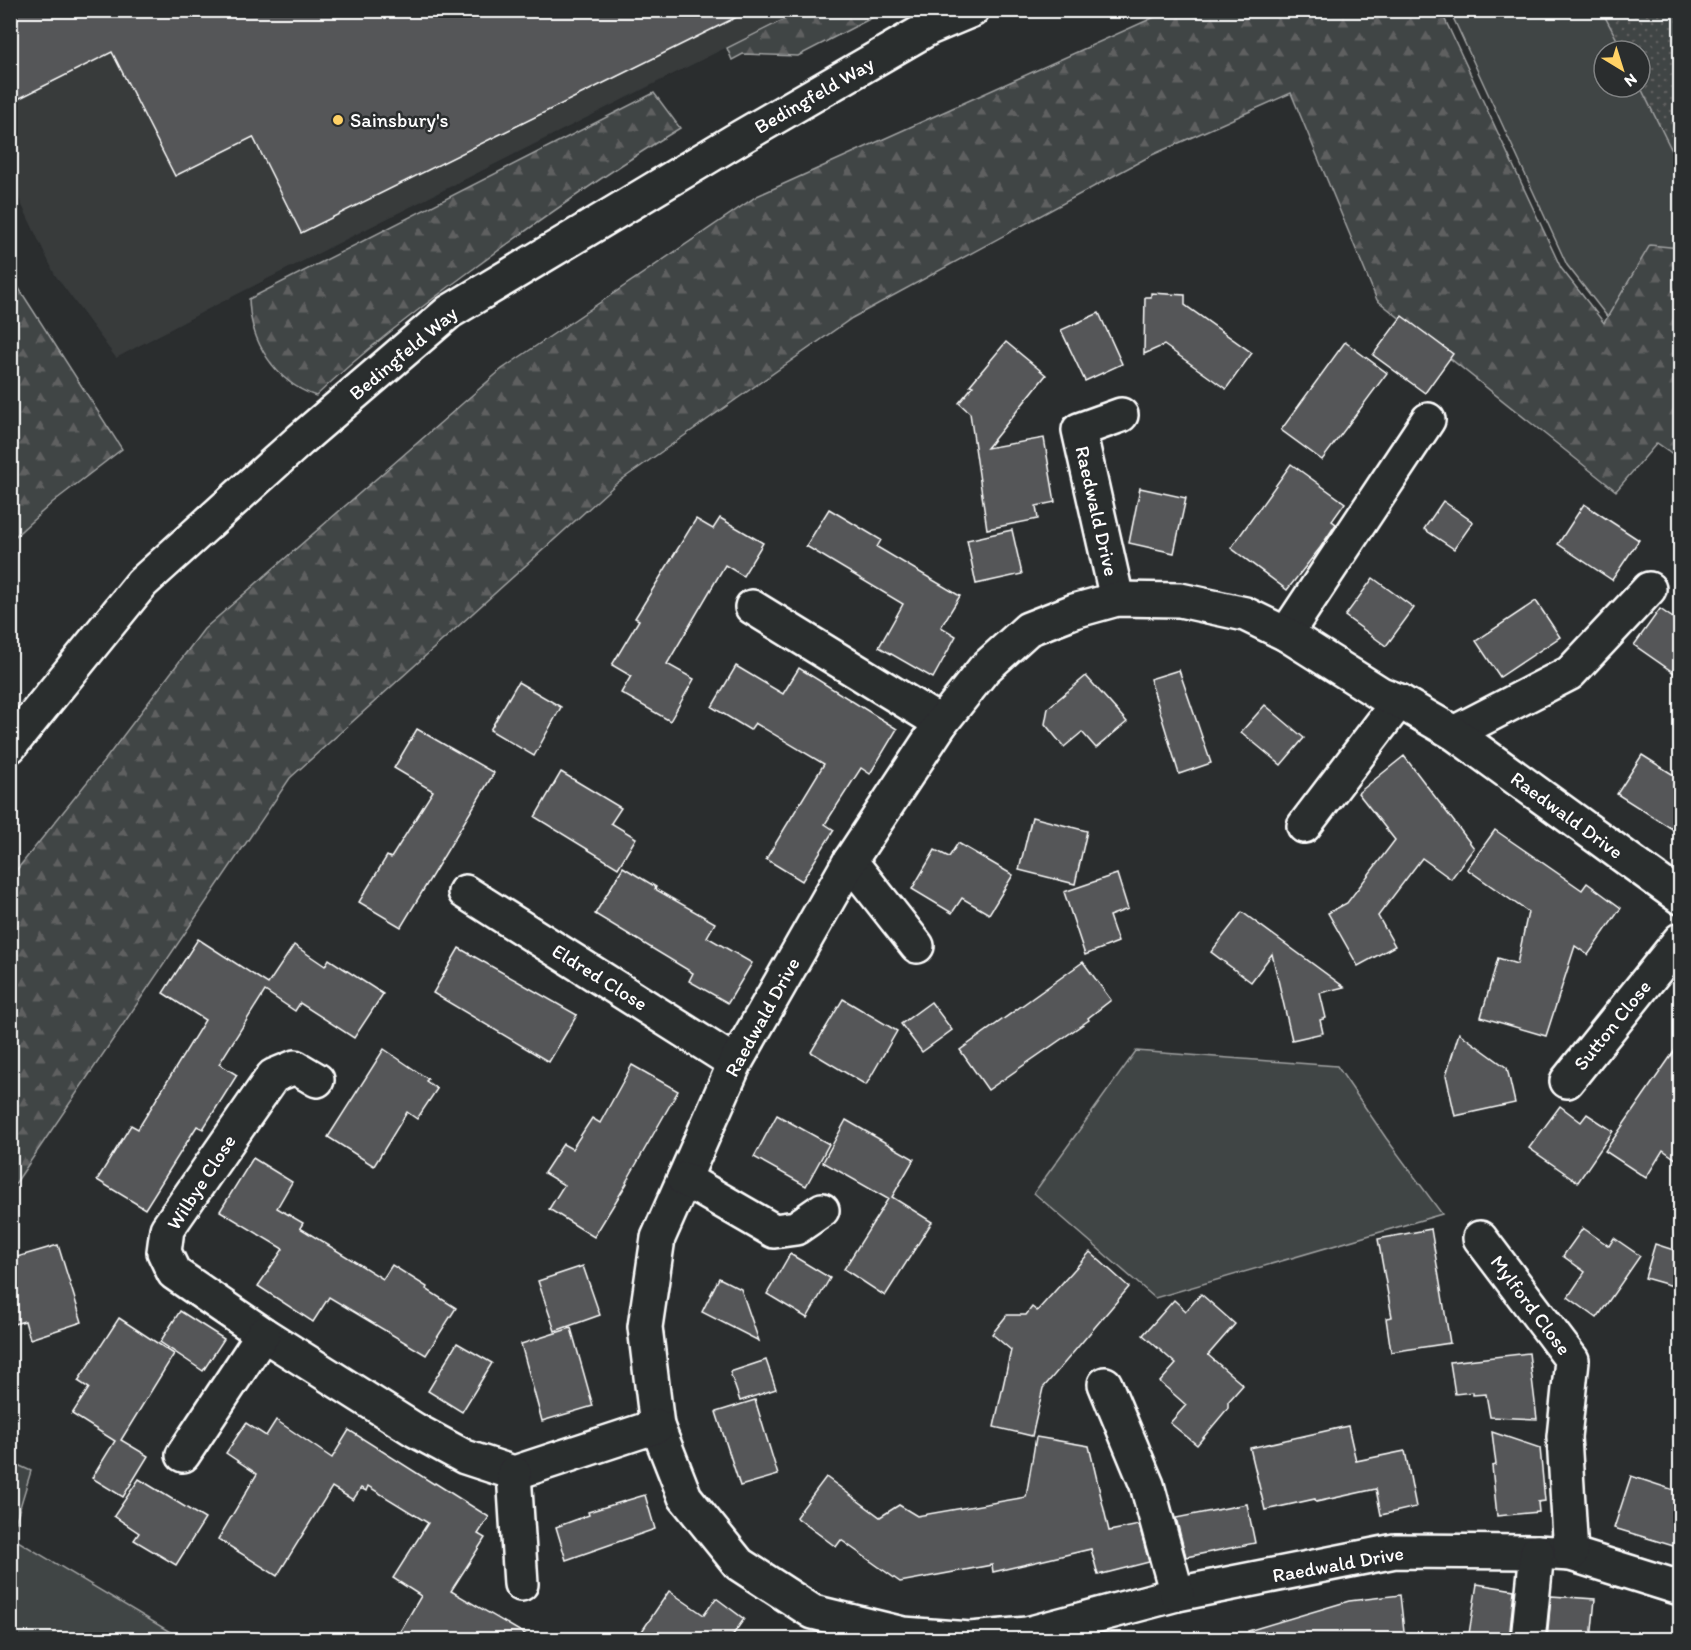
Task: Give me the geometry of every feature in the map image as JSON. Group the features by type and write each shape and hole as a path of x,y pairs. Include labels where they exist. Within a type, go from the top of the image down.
{"street":[{"name":"Bedingfeld Way","path":"10,746 142,583 300,440 449,312 741,137 919,34 972,10"},
{"name":"Raedwald Drive","path":"1117,599 1079,430 1120,415"},
{"path":"1286,634 1428,420"},
{"path":"1454,733 1570,673 1648,589"},
{"name":"Raedwald Drive","path":"1680,897 1454,733 1399,701 1381,694 1286,634 1245,614 1180,600 1117,599 1074,611 1028,629 984,669 941,723 850,861 735,1063 658,1238 645,1327 657,1426 685,1497 739,1564 813,1612 901,1637 970,1639 1027,1634 1177,1594 1395,1551 1571,1554 1680,1588"},
{"path":"752,607 941,723"},
{"path":"1304,826 1399,701"},
{"path":"850,861 917,946"},
{"name":"Eldred Close","path":"465,892 735,1063"},
{"name":"Sutton Close","path":"1567,1081 1680,940"},
{"name":"Wilbye Close","path":"317,1080 295,1067 273,1076 167,1229 164,1252 174,1273 263,1334 415,1430 465,1457 514,1473"},
{"path":"684,1179 774,1231 796,1228 822,1210"},
{"name":"Mylford Close","path":"1480,1238 1572,1360 1564,1437 1571,1554"},
{"path":"183,1455 263,1334"},
{"path":"1105,1384 1147,1485 1177,1594"},
{"path":"521,1584 514,1473 657,1426"},
{"path":"1528,1640 1537,1552"}],"shaded area":[{"path":"11,11 808,11 717,52 214,306 116,358 55,275 11,182"}],"green space":[{"path":"803,10 885,11 798,56 743,54 732,60 727,48"},
{"path":"1168,11 1441,11 1561,268 1604,323 1650,245 1680,248 1680,459 1657,443 1616,491 1377,300 1291,93 1152,155 852,318 617,483 290,778 11,1190 11,877 104,761 204,629 502,369 757,196"},
{"path":"1450,11 1680,11 1680,410 1567,265"},
{"path":"1602,11 1680,11 1680,167 1646,99 1652,99 1652,39 1617,39"},
{"path":"654,93 680,128 573,198 469,272 371,347 316,396 288,381 268,358 254,330 249,299"},
{"path":"11,276 122,449 53,502 11,540"},
{"path":"1136,1051 1337,1066 1442,1214 1155,1298 1034,1193"},
{"path":"11,1462 31,1471 11,1537"},
{"path":"11,1537 182,1639 11,1639"}],"building":[{"name":"Sainsbury's","path":"10,10 751,10 301,233 253,137 175,176 112,52 10,103"},
{"path":"1151,293 1185,295 1185,305 1252,353 1226,389 1164,345 1144,354 1145,297 1151,297"},
{"path":"1099,313 1122,364 1085,381 1061,330"},
{"path":"1402,316 1453,354 1425,393 1373,355"},
{"path":"1006,342 1046,375 987,448 1044,438 1055,502 1036,506 1038,519 987,529 970,413 959,403 973,386 970,385"},
{"path":"1345,342 1387,373 1322,460 1281,430"},
{"path":"1291,464 1345,503 1332,521 1336,524 1320,548 1287,590 1231,548"},
{"path":"1140,488 1186,498 1174,553 1129,543"},
{"path":"1443,501 1473,522 1454,549 1424,529"},
{"path":"1584,504 1639,540 1612,580 1558,544"},
{"path":"829,509 881,540 877,547 960,596 941,627 956,636 933,678 879,647 903,604 806,546"},
{"path":"720,518 763,543 743,576 725,565 667,664 694,679 670,721 621,693 631,676 612,665 639,620 635,618 696,519 713,529"},
{"path":"1012,530 1022,574 976,584 967,540"},
{"path":"1373,578 1414,608 1386,646 1345,616"},
{"path":"1536,601 1560,637 1500,677 1476,641"},
{"path":"1660,609 1680,623 1680,677 1634,645"},
{"path":"736,666 783,694 799,668 897,729 870,774 861,768 825,824 834,830 802,881 766,859 824,764 755,723 750,730 712,707"},
{"path":"1179,670 1211,763 1179,774 1150,679"},
{"path":"1086,676 1127,722 1096,748 1082,732 1064,747 1045,724 1048,708"},
{"path":"518,682 561,707 534,756 490,730"},
{"path":"1265,705 1304,738 1281,765 1241,732"},
{"path":"417,729 494,773 401,927 359,902 387,856 391,858 433,791 394,768"},
{"path":"1642,755 1680,779 1680,834 1617,794"},
{"path":"1404,756 1474,848 1451,879 1422,858 1378,916 1395,946 1358,966 1328,913 1347,903 1395,840 1358,793"},
{"path":"561,772 621,808 611,823 636,838 618,868 535,817"},
{"path":"1032,817 1087,831 1075,884 1019,870"},
{"path":"1495,830 1582,890 1587,883 1621,908 1588,955 1575,946 1546,1036 1481,1017 1498,958 1517,964 1528,912 1467,869"},
{"path":"958,843 1013,875 989,914 962,898 952,913 912,889 935,850 949,857"},
{"path":"623,867 656,887 655,889 715,923 707,937 752,963 728,1003 689,981 693,973 595,914"},
{"path":"1117,874 1128,909 1109,916 1118,942 1085,955 1064,892"},
{"path":"1242,912 1344,987 1320,993 1326,1018 1320,1020 1323,1033 1292,1040 1272,954 1251,982 1211,952"},
{"path":"198,939 268,984 294,945 325,966 329,959 383,994 354,1038 300,1003 295,1011 265,991 219,1064 237,1075 203,1129 197,1126 145,1209 97,1180 131,1125 138,1129 205,1020 163,993"},
{"path":"459,948 577,1015 549,1062 433,993"},
{"path":"1083,962 1111,1000 1088,1018 1089,1020 988,1090 960,1050"},
{"path":"843,999 897,1031 866,1085 811,1052"},
{"path":"931,1002 952,1030 922,1052 901,1024"},
{"path":"1459,1033 1507,1068 1515,1103 1455,1116 1446,1075"},
{"path":"1680,1043 1680,1162 1663,1150 1646,1178 1605,1151"},
{"path":"384,1049 428,1079 426,1081 437,1089 417,1119 407,1112 374,1166 328,1137"},
{"path":"632,1065 678,1091 594,1237 549,1209 564,1185 544,1173 563,1144 572,1149 592,1118 600,1123"},
{"path":"1560,1106 1581,1122 1587,1114 1613,1131 1578,1182 1529,1148"},
{"path":"777,1115 829,1144 806,1186 754,1157"},
{"path":"846,1120 914,1159 892,1197 932,1222 885,1296 844,1269 888,1199 823,1162"},
{"path":"253,1158 292,1182 277,1208 303,1223 300,1228 383,1279 392,1265 456,1308 426,1355 329,1297 313,1322 258,1286 283,1249 220,1211"},
{"path":"1583,1228 1609,1246 1614,1238 1640,1256 1597,1318 1568,1297 1585,1272 1563,1256"},
{"path":"1431,1229 1450,1343 1391,1352 1386,1318 1392,1317 1378,1239"},
{"path":"1655,1244 1680,1252 1680,1288 1645,1278"},
{"path":"58,1245 82,1322 30,1339 25,1321 10,1325 10,1259"},
{"path":"1090,1252 1129,1287 1043,1388 1032,1436 994,1427 1011,1350 992,1334 1007,1315 1026,1315 1032,1307 1037,1311"},
{"path":"790,1254 830,1278 807,1318 767,1294"},
{"path":"583,1266 600,1315 555,1331 538,1281"},
{"path":"719,1278 741,1289 759,1341 702,1312"},
{"path":"1201,1294 1235,1324 1208,1355 1243,1385 1228,1402 1228,1408 1197,1445 1170,1423 1186,1405 1160,1382 1176,1364 1143,1335 1174,1300 1186,1311"},
{"path":"180,1311 224,1339 203,1371 160,1342"},
{"path":"119,1318 174,1354 121,1440 148,1456 123,1497 92,1478 115,1441 72,1414 89,1388 78,1381"},
{"path":"571,1328 593,1406 542,1421 521,1344"},
{"path":"457,1343 492,1363 462,1412 428,1391"},
{"path":"1529,1353 1537,1419 1490,1417 1486,1394 1473,1395 1473,1392 1455,1394 1450,1362"},
{"path":"766,1360 776,1389 740,1401 730,1372"},
{"path":"755,1400 778,1475 740,1486 716,1412"},
{"path":"276,1420 332,1458 349,1430 489,1517 478,1534 485,1538 451,1591 535,1640 395,1640 421,1596 393,1578 428,1523 368,1486 366,1491 361,1488 353,1500 332,1487 277,1576 218,1539 257,1474 226,1453 246,1423 266,1436"},
{"path":"1348,1426 1356,1461 1405,1451 1416,1507 1381,1515 1376,1489 1265,1510 1250,1448"},
{"path":"1492,1432 1540,1448 1545,1501 1538,1502 1539,1512 1497,1516 1492,1466 1496,1465"},
{"path":"1036,1437 1089,1446 1109,1531 1139,1525 1149,1562 1098,1575 1091,1549 993,1572 992,1565 900,1582 841,1540 836,1547 796,1517 826,1477 880,1517 899,1505 917,1516 1026,1497"},
{"path":"1631,1476 1680,1492 1680,1548 1614,1528"},
{"path":"139,1479 205,1519 176,1565 134,1540 139,1533 114,1516"},
{"path":"645,1495 655,1529 566,1560 556,1527 589,1515 588,1512"},
{"path":"1247,1504 1255,1543 1186,1557 1176,1518"},
{"path":"1477,1584 1514,1590 1509,1640 1468,1640"},
{"path":"669,1591 704,1615 716,1598 744,1619 732,1636 738,1640 636,1640"},
{"path":"1400,1595 1405,1640 1250,1640 1248,1631 1349,1601"},
{"path":"1551,1596 1595,1599 1591,1640 1547,1640"}],"place":[{"name":"Sainsbury's","path":"338,120"}]}
